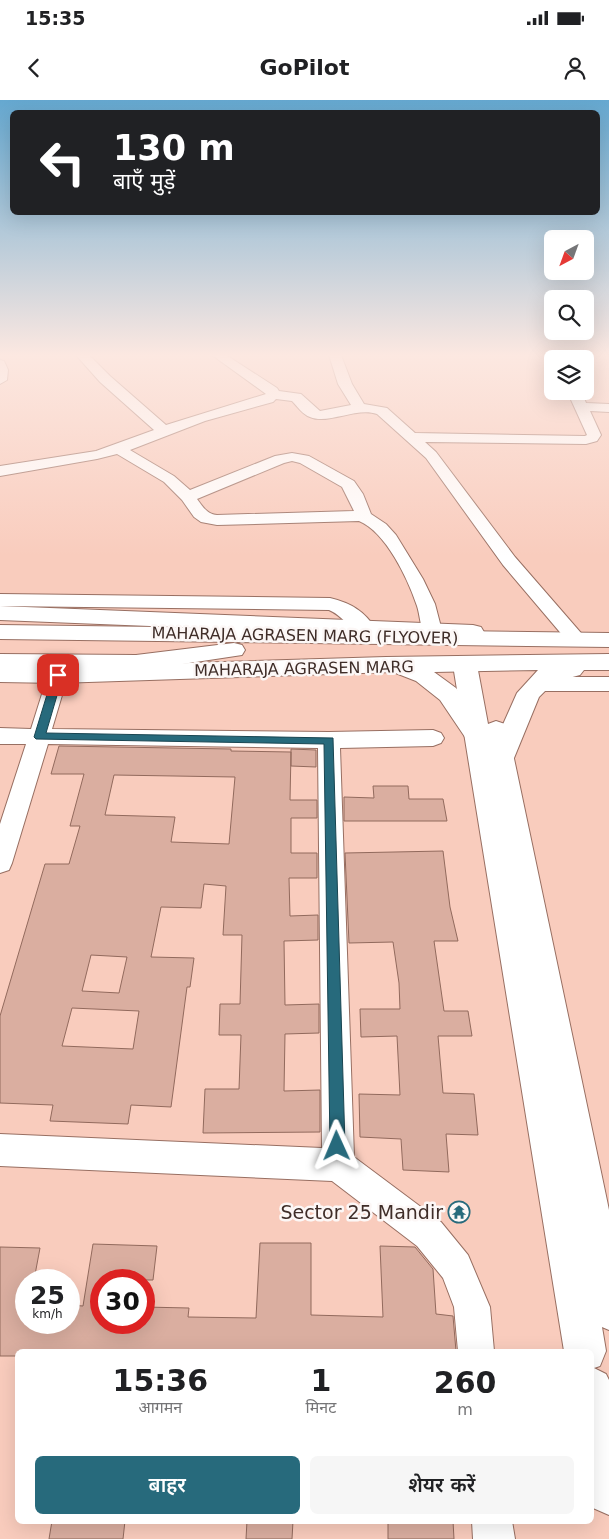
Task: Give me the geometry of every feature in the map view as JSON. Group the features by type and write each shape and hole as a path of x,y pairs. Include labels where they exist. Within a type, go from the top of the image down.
{"main road":[{"path":"0,600 330,604 344,607 353,613 365,629"},
{"path":"0,613 365,629 609,634"},
{"path":"0,618 59,620 148,633"},
{"name":"MAHARAJA AGRASEN MARG (FLYOVER)","path":"0,632 148,633 608,661"},
{"name":"MAHARAJA AGRASEN MARG (FLYOVER)","path":"0,648 234,650 608,661"},
{"path":"0,661 136,663 234,650"},
{"path":"490,748 529,693 546,676 608,661"},
{"name":"MAHARAJA AGRASEN MARG","path":"0,674 58,675 386,665 474,665 608,661"},
{"path":"386,665 424,676 448,694 490,748 585,1349"},
{"path":"474,665 609,1309"},
{"path":"594,1406 609,1492"}],"street":[{"path":"154,422 164,431"},
{"path":"0,471 97,455 119,449 188,422"},
{"path":"392,422 413,437 431,455 509,561 571,633"},
{"path":"413,437 586,440 594,435 588,422"},
{"path":"119,449 169,479 188,496 200,514 207,519 364,516 372,520 385,533 412,576 424,600 432,631"},
{"path":"188,496 280,459 292,457 304,459 348,484 355,494 364,516"},
{"path":"0,863 58,675"},
{"path":"0,736 329,740 433,738"},
{"path":"329,740 338,1165"},
{"path":"0,1150 338,1165 429,1234 456,1267 472,1307 476,1349"},
{"path":"492,1524 494,1539"}],"building":[{"path":"59,746 291,752 290,800 317,800 317,818 291,818 291,853 317,853 317,878 289,878 290,916 318,915 318,940 284,941 285,1005 319,1004 319,1033 285,1034 284,1091 320,1090 320,1132 203,1133 205,1089 239,1089 241,1035 219,1035 220,1004 240,1004 242,935 223,935 226,886 204,884 201,908 161,907 151,957 194,958 190,987 187,987 171,1107 131,1105 128,1124 50,1121 53,1105 0,1103 0,1016 45,864 69,864 80,826 70,826 84,774 51,774","holes":["114,775 235,777 229,844 171,842 175,817 105,815","91,955 127,957 119,993 82,991","72,1008 139,1011 133,1049 62,1046"]},
{"path":"291,749 316,750 316,767 291,766"},
{"path":"373,786 408,786 409,799 443,799 447,821 344,821 344,797 374,798"},
{"path":"443,851 450,907 458,941 434,941 444,1011 468,1011 472,1036 438,1036 443,1093 474,1094 478,1135 446,1134 449,1172 403,1170 401,1139 360,1137 359,1094 400,1095 397,1036 361,1037 360,1009 400,1009 399,983 393,942 349,943 345,853"},
{"path":"260,1243 311,1243 311,1315 383,1317 380,1246 415,1247 433,1269 436,1314 453,1316 456,1349 15,1349 15,1356 0,1356 0,1247 40,1248 36,1269 15,1269 15,1334 80,1334 80,1306 83,1306 93,1244 157,1246 154,1269 90,1269 90,1334 155,1334 155,1307 189,1308 188,1317 256,1318"},
{"path":"52,1524 125,1524 123,1539 49,1539"},
{"path":"247,1524 293,1524 292,1539 246,1539"},
{"path":"388,1524 453,1524 454,1539 388,1539"}],"place":[{"name":"Sector 25 Mandir","path":"459,1212"}],"route":[{"path":"58,675 39,737 329,740 337,1146"}]}
